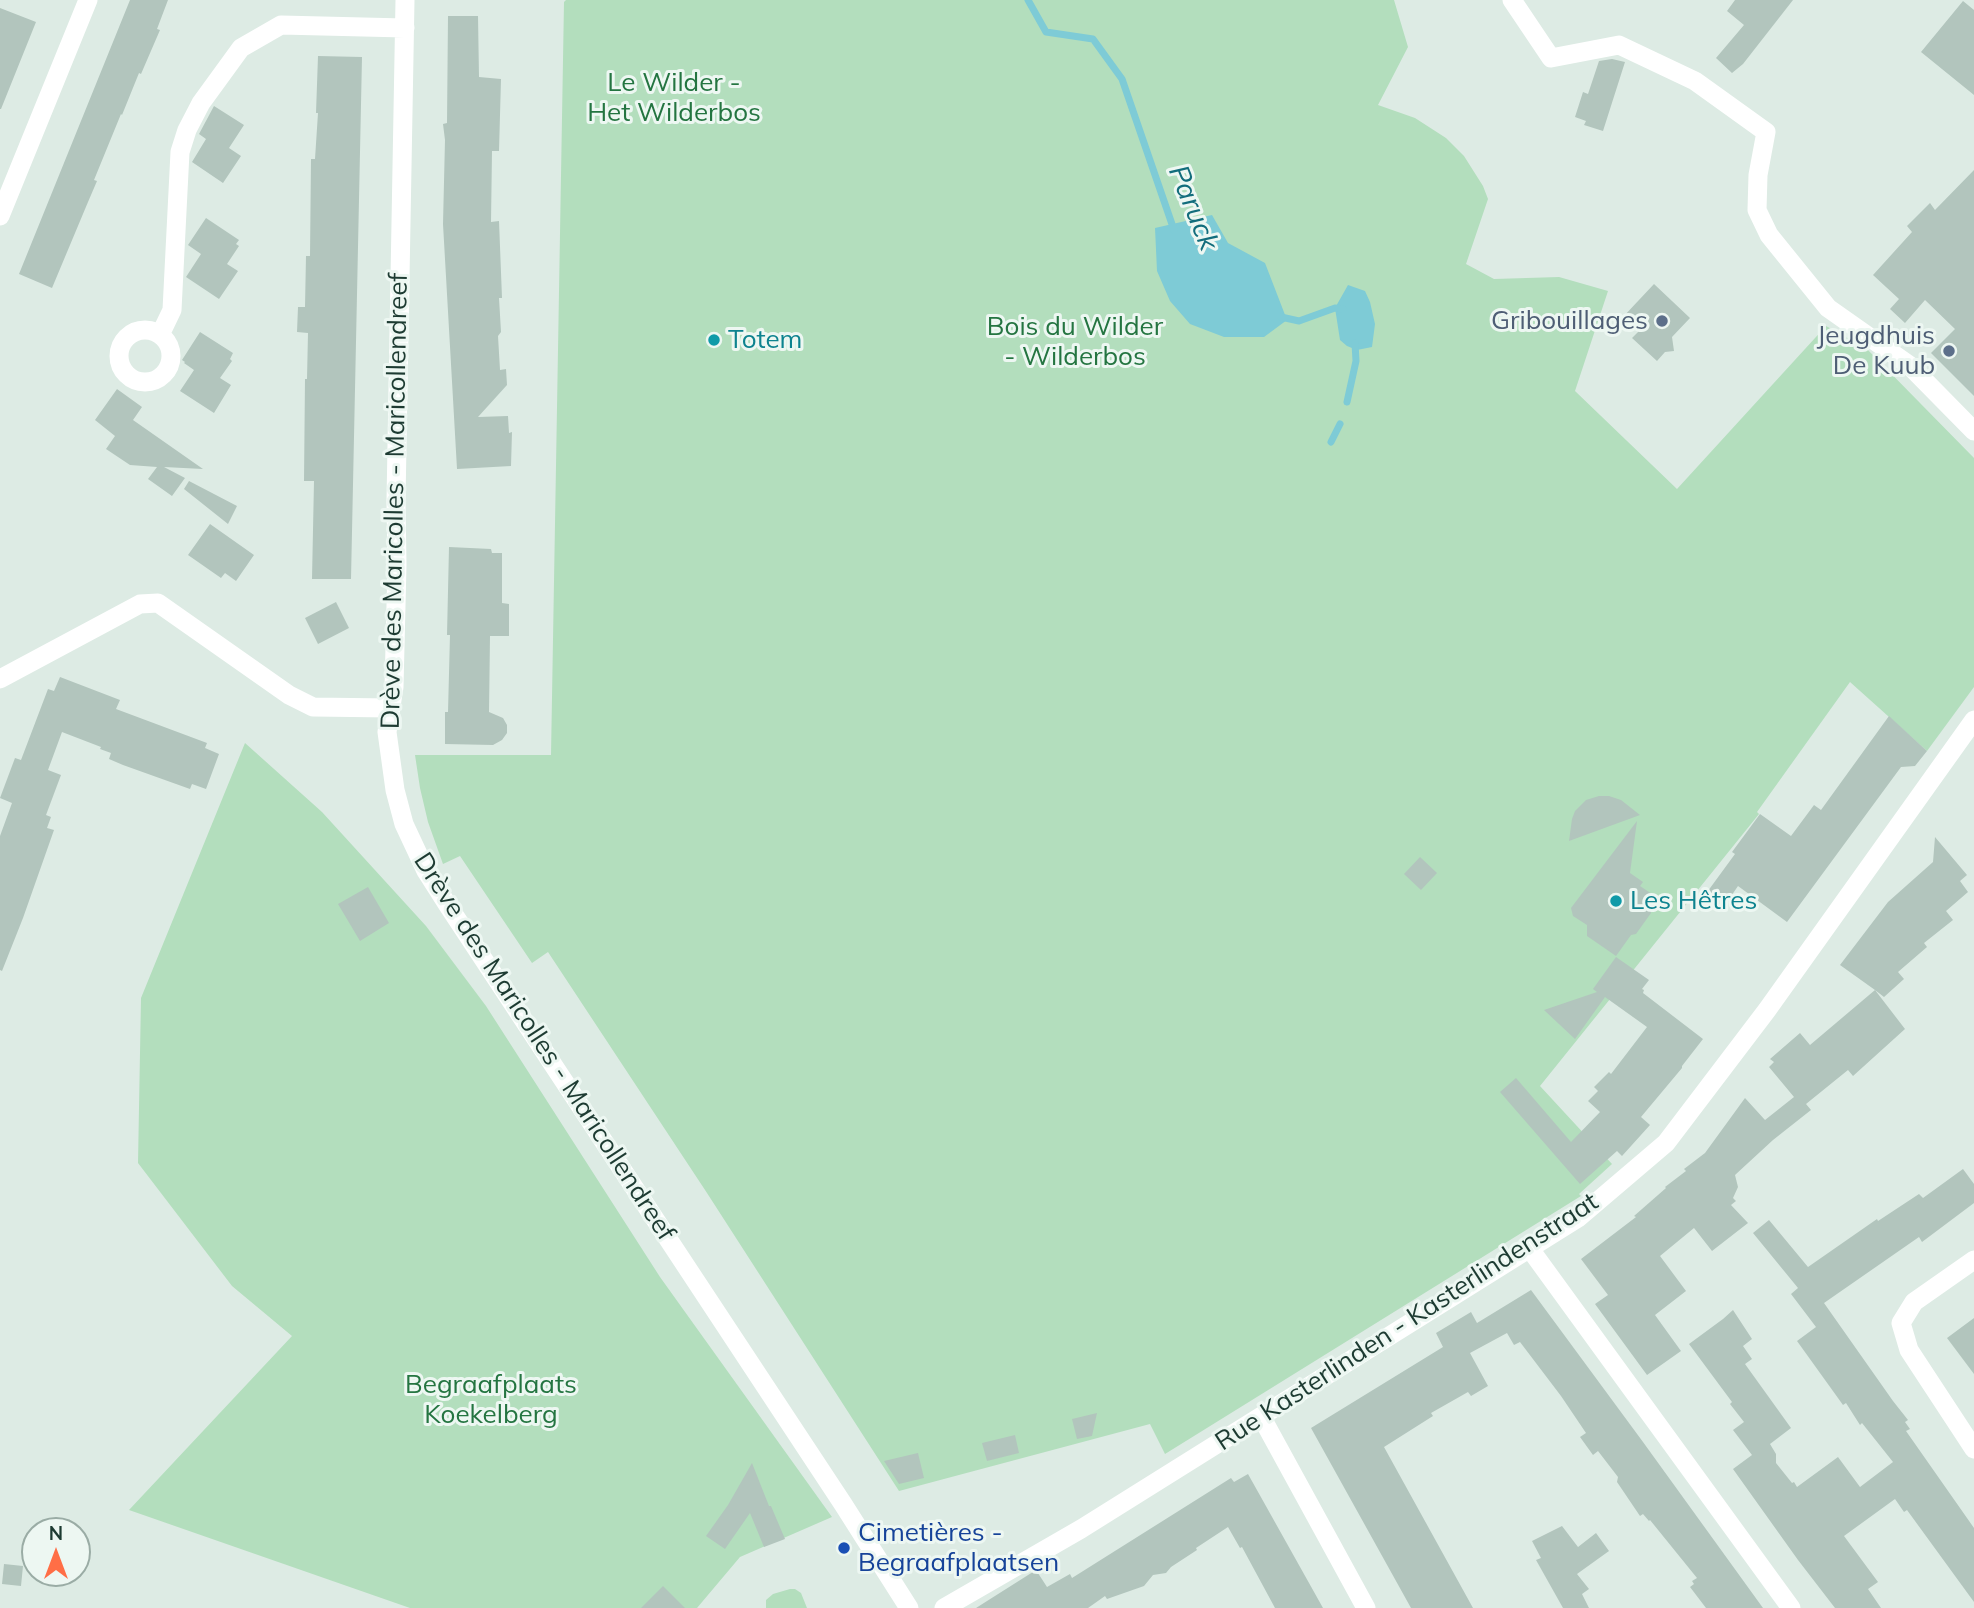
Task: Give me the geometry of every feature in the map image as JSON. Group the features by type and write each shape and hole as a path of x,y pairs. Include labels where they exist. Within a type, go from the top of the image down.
{"street":[{"path":"0,216 88,0"},
{"name":"Drève des Maricolles - Maricollendreef","path":"405,0 396,487 397,565 394,687 387,732 395,790 404,824 426,871 909,1608"},
{"path":"1512,0 1550,58 1619,45 1695,80 1766,132 1758,175 1757,209 1769,235 1828,308 1909,365 1974,431"},
{"path":"160,335 172,310 180,152 187,130 201,103 241,48 281,25 405,28"},
{"path":"0,679 140,604 158,603 289,695 313,707 391,708"},
{"name":"Rue Kasterlinden - Kasterlindenstraat","path":"944,1608 1082,1529 1578,1219 1666,1143 1767,1010 1974,720"},
{"path":"1530,1249 1791,1608"},
{"path":"1974,1260 1914,1302 1901,1323 1909,1350 1974,1449"},
{"path":"1262,1418 1367,1608"}],"green space":[{"path":"566,0 1394,0 1408,47 1378,105 1415,118 1446,138 1464,156 1483,186 1488,199 1466,264 1494,279 1559,277 1608,291 1575,391 1677,489 1826,326 1866,348 1974,458 1974,687 1927,751 1850,682 1757,812 1759,814 1540,1086 1612,1164 1579,1194 1581,1196 1165,1454 1150,1424 899,1491 548,952 532,963 460,856 443,864 428,822 415,755 551,755"},
{"name":"Begraafplaats Koekelberg","path":"245,743 322,812 426,926 486,1006 660,1277 832,1517 740,1557 697,1608 410,1608 129,1510 292,1336 232,1286 138,1163 141,998"},
{"path":"790,1589 801,1593 807,1608 766,1608 766,1600 773,1594"}],"water":[{"path":"1212,215 1228,243 1265,263 1287,320 1264,337 1224,337 1190,324 1170,301 1157,271 1155,228"},
{"path":"1348,285 1365,291 1370,302 1375,324 1372,347 1357,350 1340,340 1335,308"}],"building":[{"path":"130,0 168,0 157,29 160,30 121,114 94,180 97,181 52,288 19,274"},
{"path":"1735,0 1793,0 1743,64 1732,73 1716,58 1744,25 1727,11"},
{"path":"1963,1 1974,10 1974,95 1921,52"},
{"path":"0,8 36,22 1,109 0,109"},
{"path":"448,16 478,16 479,77 501,79 499,151 492,151 491,222 499,221 502,298 499,298 501,332 498,336 500,370 506,369 507,385 478,417 508,416 509,433 512,432 511,466 457,469 443,224 443,124 447,123"},
{"path":"318,56 362,57 351,579 312,579 314,481 304,481 308,333 297,332 298,307 305,307 306,256 310,256 311,159 315,159"},
{"path":"1612,59 1625,62 1603,131 1584,125 1586,121 1575,117 1583,92 1588,94 1599,61"},
{"path":"214,106 244,125 229,148 241,156 223,183 192,162 206,139 199,134"},
{"path":"1974,170 1974,396 1931,353 1955,329 1925,300 1905,323 1890,309 1899,299 1873,275 1912,232 1907,226 1930,203 1935,210"},
{"path":"206,218 239,240 236,244 239,246 227,264 238,271 219,299 186,277 201,254 188,245"},
{"path":"1654,284 1690,318 1672,337 1674,351 1665,352 1657,361 1632,338 1639,331 1623,317"},
{"path":"200,332 233,353 230,359 232,361 220,378 231,385 214,413 180,391 194,370 182,360"},
{"path":"117,389 142,407 133,420 203,469 164,467 185,478 172,496 148,479 157,467 130,465 106,449 115,436 95,420"},
{"path":"189,481 237,506 228,524 184,489"},
{"path":"210,524 254,555 236,581 225,573 221,578 188,555"},
{"path":"449,547 491,549 492,553 502,553 502,603 509,604 509,636 490,636 489,712 503,718 507,733 493,745 445,744 450,635 447,635"},
{"path":"336,602 349,628 318,644 305,618"},
{"path":"60,677 120,700 116,709 207,743 205,748 219,754 206,789 192,784 190,789 109,759 111,753 100,749 101,747 62,732 48,770 61,775 46,815 51,817 47,828 54,830 2,971 0,836 12,803 0,798 15,758 21,760 48,689 54,691"},
{"path":"1889,716 1927,751 1915,766 1901,767 1787,922 1738,886 1723,908 1705,895 1760,814 1791,836 1814,805 1821,810"},
{"path":"1599,796 1621,800 1640,815 1569,841 1575,811 1586,800"},
{"name":"Les Hêtres","path":"1637,821 1630,873 1643,882 1640,886 1658,898 1636,934 1631,935 1616,956 1587,936 1587,925 1573,916 1571,908"},
{"path":"1935,837 1967,875 1960,881 1968,892 1946,911 1953,920 1924,943 1927,947 1898,972 1904,979 1884,997 1840,965 1888,902 1933,862"},
{"path":"1420,857 1437,873 1421,890 1404,874"},
{"path":"368,887 389,923 360,941 338,904"},
{"path":"1616,957 1649,980 1642,989 1643,993 1703,1039 1641,1117 1650,1125 1622,1156 1617,1151 1580,1184 1500,1092 1516,1078 1571,1142 1600,1112 1588,1101 1598,1091 1594,1087 1609,1072 1611,1074 1647,1027 1605,997 1575,1039 1544,1010 1597,992 1593,989"},
{"path":"1875,990 1905,1029 1853,1076 1848,1070 1806,1104 1811,1110 1735,1175 1738,1187 1733,1198 1736,1201 1731,1205 1748,1223 1712,1251 1694,1228 1660,1256 1686,1291 1655,1315 1681,1351 1647,1375 1595,1304 1608,1295 1581,1259 1636,1217 1634,1216 1665,1187 1686,1171 1684,1169 1705,1153 1745,1098 1765,1120 1794,1097 1769,1067 1774,1062 1770,1059 1800,1033 1810,1045"},
{"path":"1963,1169 1974,1184 1974,1203 1922,1242 1919,1237 1824,1303 1908,1420 1905,1422 1910,1429 1906,1431 1974,1528 1974,1602 1907,1510 1904,1512 1895,1499 1844,1536 1878,1582 1868,1589 1881,1608 1835,1608 1733,1469 1752,1455 1733,1430 1744,1422 1689,1344 1733,1310 1752,1339 1743,1346 1752,1359 1745,1364 1791,1428 1770,1444 1776,1454 1776,1463 1797,1487 1838,1457 1860,1487 1893,1462 1862,1423 1860,1425 1846,1403 1843,1405 1797,1341 1816,1327 1791,1294 1798,1288 1753,1233 1769,1220 1808,1267 1877,1219 1878,1221 1919,1194 1923,1198"},
{"path":"1531,1290 1763,1608 1706,1608 1690,1587 1694,1584 1692,1581 1697,1578 1650,1520 1643,1514 1640,1516 1617,1482 1618,1477 1598,1451 1593,1455 1580,1437 1586,1433 1561,1396 1520,1342 1514,1345 1507,1333 1470,1353 1488,1386 1471,1396 1468,1392 1431,1413 1433,1416 1384,1447 1473,1608 1411,1608 1311,1428 1443,1347 1436,1333 1471,1312 1477,1323"},
{"path":"1974,1318 1974,1374 1947,1338"},
{"path":"1097,1413 1092,1436 1077,1439 1072,1419"},
{"path":"1015,1435 1019,1453 987,1461 982,1443"},
{"path":"918,1453 924,1478 899,1484 884,1461"},
{"path":"752,1463 785,1539 764,1547 750,1513 725,1549 706,1536"},
{"path":"1248,1474 1323,1608 1275,1608 1228,1527 1196,1548 1197,1550 1166,1573 1153,1575 1144,1586 1107,1599 1105,1596 1088,1608 976,1608 1036,1570 1047,1587 1070,1574 1072,1578 1231,1478 1234,1482"},
{"path":"1562,1526 1578,1547 1596,1533 1609,1551 1577,1574 1589,1589 1582,1594 1589,1608 1563,1608 1536,1560 1541,1558 1532,1541"},
{"path":"4,1564 21,1566 21,1586 2,1584"},
{"path":"663,1586 685,1608 641,1608"}],"waterway":[{"name":"Paruck","path":"1028,0 1046,32 1093,39 1122,79 1174,230"},
{"name":"Paruck","path":"1281,317 1299,321 1335,308 1343,309"},
{"name":"Paruck","path":"1347,402 1356,361 1355,343"},
{"name":"Paruck","path":"1331,442 1340,424"}],"place":[{"name":"Gribouillages","path":"1662,321"},
{"name":"Totem","path":"714,340"},
{"name":"Jeugdhuis De Kuub","path":"1949,351"},
{"name":"Les Hêtres","path":"1616,901"},
{"name":"Cimetières - Begraafplaatsen","path":"844,1548"}],"park label":[{"name":"Le Wilder - Het Wilderbos","path":"674,98"},
{"name":"Bois du Wilder - Wilderbos","path":"1075,342"}]}
